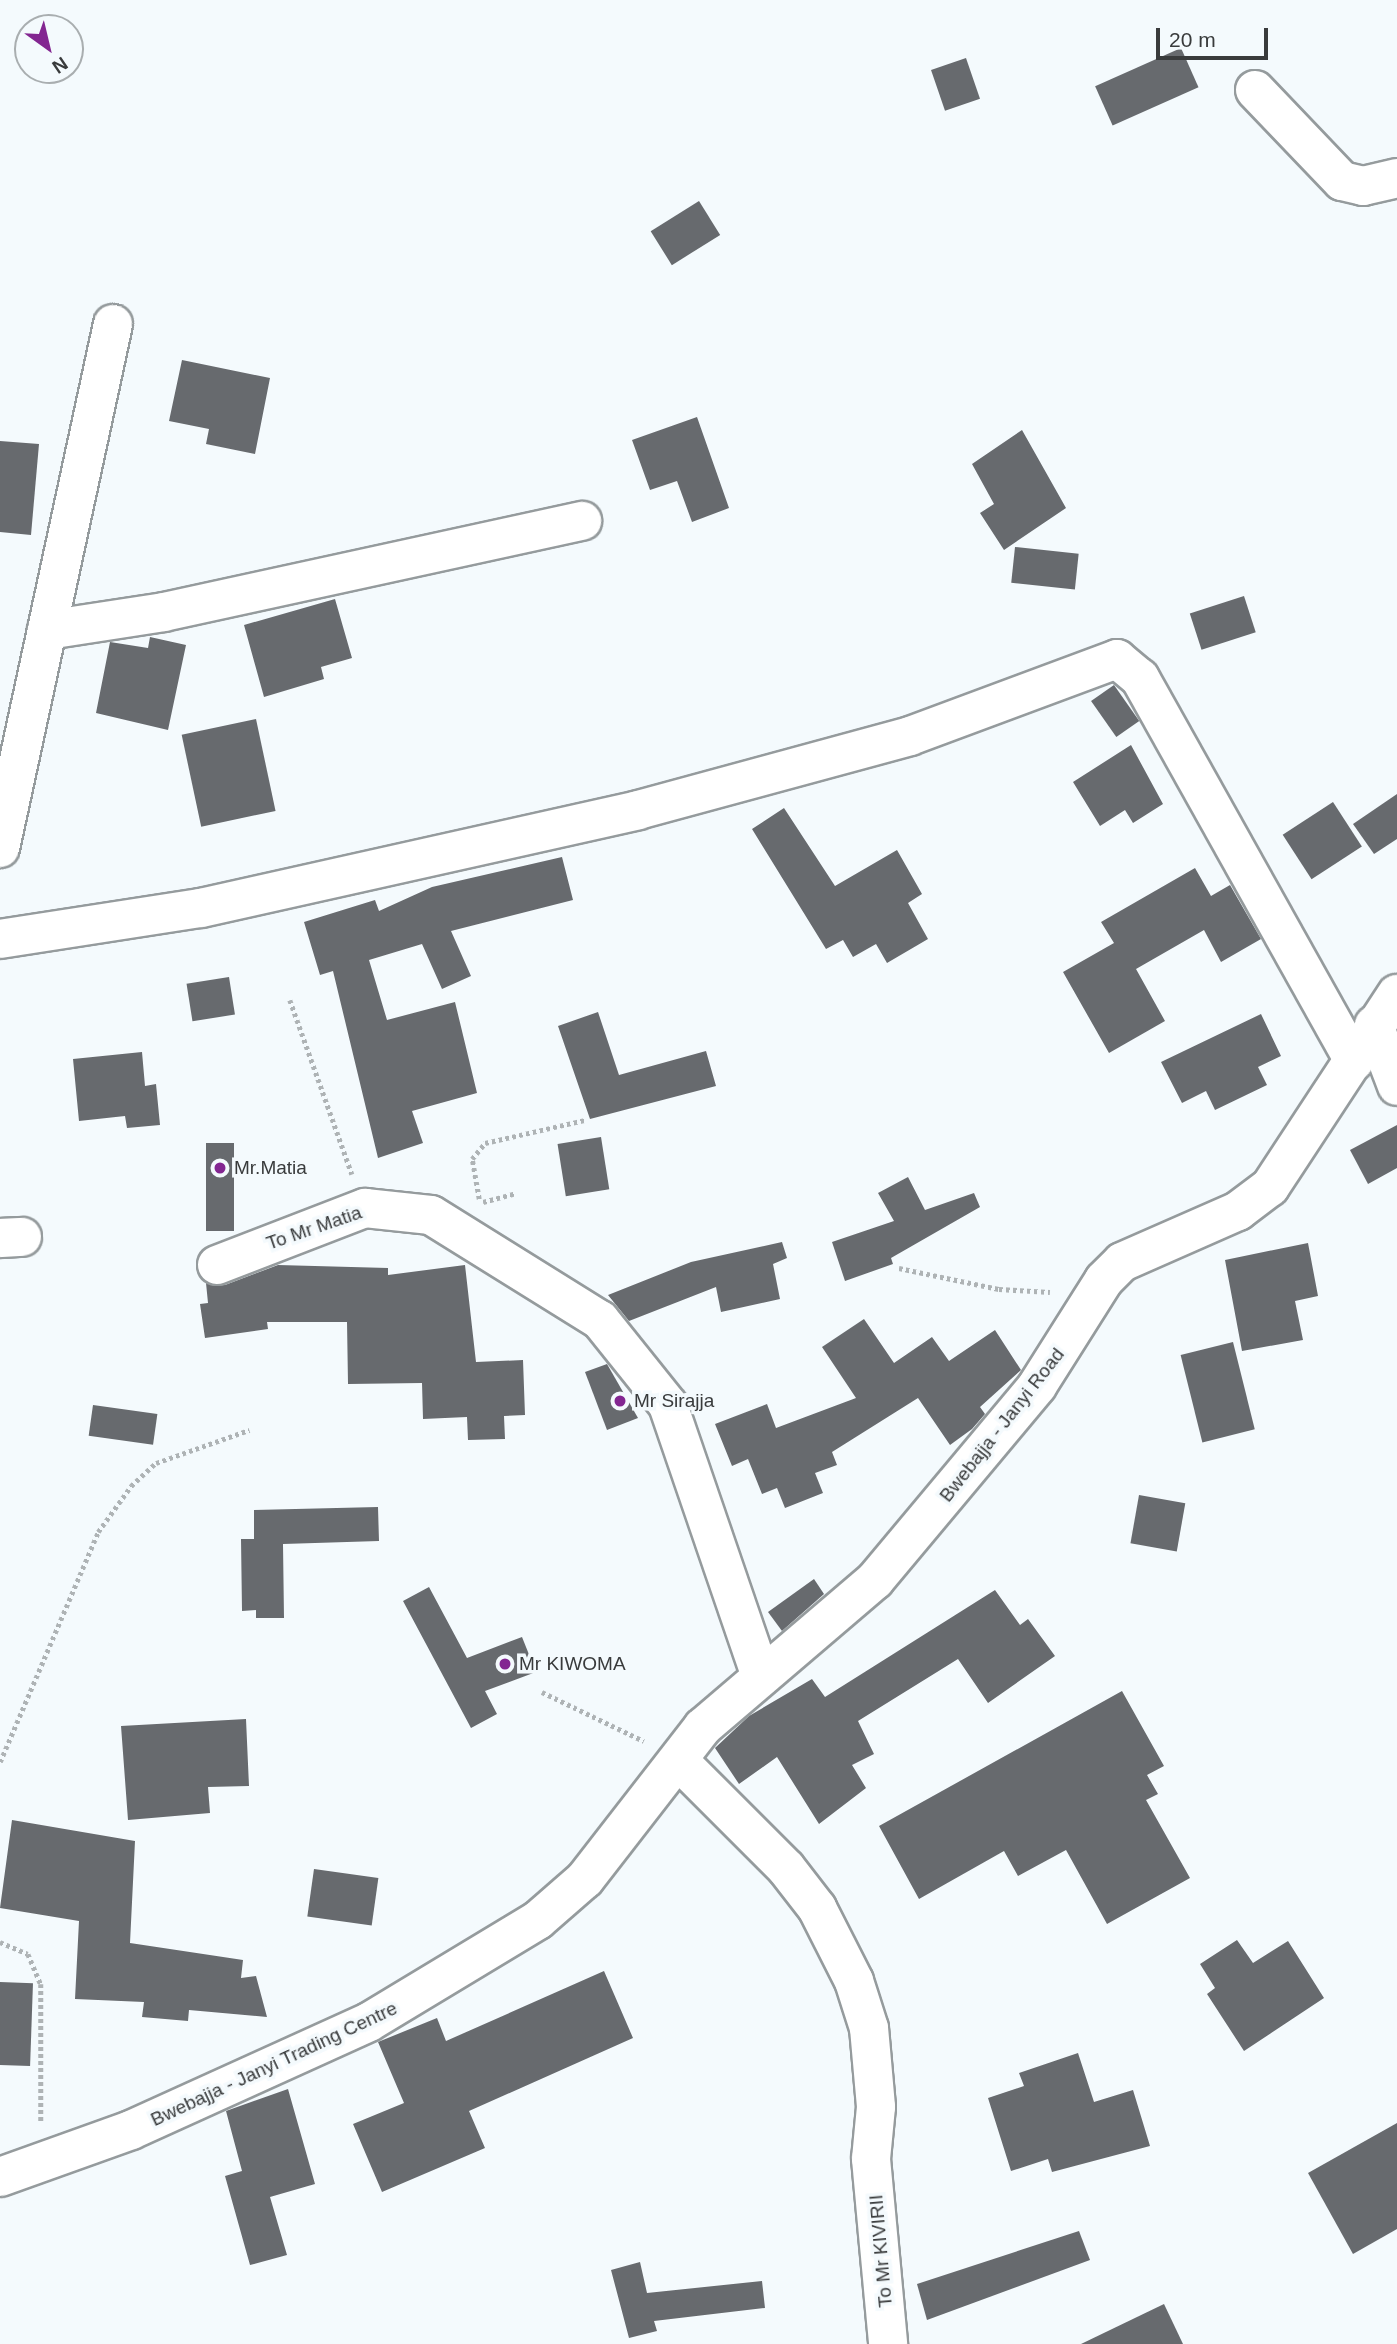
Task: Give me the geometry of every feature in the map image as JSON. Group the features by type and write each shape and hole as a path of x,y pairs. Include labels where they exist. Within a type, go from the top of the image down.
{"street":[{"path":"1255,90 1342,181 1363,186 1397,178"},
{"path":"0,848 113,324"},
{"path":"47,630 164,612 582,521"},
{"path":"0,939 34,938 201,908 638,810 910,736 1117,660 1140,678 1353,1061"},
{"name":"Bwebajja - Janyi Road","path":"761,1677 844,1610 915,1535 1062,1353 1091,1294 1122,1262 1238,1211 1270,1187 1353,1061 1374,1024 1397,994"},
{"path":"1374,1024 1397,1086"},
{"name":"To Mr Matia","path":"217,1265 365,1208 431,1215 490,1246 600,1320 668,1405 761,1677"},
{"name":"Bwebajja - Janyi Trading Centre","path":"0,2177 144,2125 369,2022 440,1983 538,1920 585,1879 703,1727 761,1677"},
{"name":"To Mr KIVIRII","path":"678,1760 786,1868 817,1908 854,1981 869,2028 876,2107 872,2159 888,2344"}],"path":[{"path":"290,1000 365,1208"},
{"path":"490,1246 472,1159 485,1143 585,1120"},
{"path":"480,1202 516,1193"},
{"path":"899,1268 999,1290 1091,1294"},
{"path":"0,1762 98,1532 131,1486 156,1463 249,1430"},
{"path":"542,1692 678,1760"},
{"path":"0,1942 28,1954 41,1984 41,2163"}],"building":[{"path":"1181,48 1198,87 1113,126 1095,86"},
{"path":"966,58 980,99 945,111 931,70"},
{"path":"699,201 720,235 672,265 651,231"},
{"path":"182,360 270,378 255,454 206,444 209,429 169,421"},
{"path":"697,417 729,508 692,522 677,481 650,490 632,440"},
{"path":"1022,430 1066,508 1004,550 980,513 994,504 972,464"},
{"path":"0,441 39,444 31,535 0,532"},
{"path":"1015,547 1079,554 1075,589 1011,583"},
{"path":"1244,596 1256,632 1202,650 1190,614"},
{"path":"335,599 352,658 321,667 324,679 264,697 244,625"},
{"path":"150,637 186,645 168,730 96,713 110,642 148,648"},
{"path":"1114,685 1139,721 1116,737 1091,701"},
{"path":"256,719 276,811 201,827 182,735"},
{"path":"1131,745 1163,804 1133,823 1125,810 1100,826 1073,782"},
{"path":"1397,794 1397,839 1374,854 1353,824"},
{"path":"1333,802 1362,846 1312,879 1283,835"},
{"path":"784,808 835,886 897,850 922,894 908,903 928,939 887,963 876,944 853,957 843,940 826,949 752,829"},
{"path":"562,857 573,900 451,931 471,976 442,989 422,944 369,960 387,1020 455,1002 477,1093 412,1111 423,1143 378,1158 333,971 320,975 304,922 375,900 379,911 432,887"},
{"path":"1195,868 1211,896 1230,885 1261,939 1221,962 1204,930 1136,969 1165,1021 1109,1053 1063,972 1114,943 1101,922"},
{"path":"229,977 235,1015 192,1021 187,984"},
{"path":"598,1012 619,1075 706,1051 716,1086 590,1119 558,1026"},
{"path":"1261,1014 1281,1056 1258,1067 1267,1085 1215,1110 1206,1091 1182,1103 1161,1062"},
{"path":"142,1052 145,1086 156,1084 160,1125 127,1128 125,1116 79,1121 73,1059"},
{"path":"1397,1125 1397,1168 1368,1184 1350,1150"},
{"path":"601,1137 609,1189 566,1196 558,1144"},
{"path":"206,1143 234,1143 234,1231 206,1231"},
{"path":"908,1177 925,1210 974,1193 980,1207 891,1258 893,1264 845,1281 832,1242 894,1221 878,1193"},
{"path":"782,1242 787,1258 773,1264 780,1299 721,1312 716,1287 629,1321 608,1295 691,1262"},
{"path":"1308,1243 1318,1296 1295,1301 1303,1340 1242,1351 1225,1260"},
{"path":"278,1265 388,1268 388,1275 465,1265 476,1362 523,1360 525,1415 504,1416 505,1439 468,1440 467,1417 423,1419 422,1383 348,1384 347,1322 267,1322 268,1329 205,1338 200,1304 208,1303 206,1283 225,1285"},
{"path":"864,1319 894,1363 932,1337 949,1361 995,1330 1021,1370 980,1407 985,1414 972,1429 950,1445 918,1398 832,1452 837,1465 815,1473 823,1493 785,1508 777,1488 762,1494 748,1459 732,1466 715,1424 767,1404 776,1428 856,1398 822,1347"},
{"path":"1233,1342 1255,1429 1202,1442 1181,1355"},
{"name":"Mr Sirajja","path":"607,1364 638,1418 607,1430 585,1372"},
{"path":"93,1405 157,1414 153,1445 89,1436"},
{"path":"1139,1495 1185,1503 1177,1551 1130,1543"},
{"path":"378,1507 379,1541 283,1544 284,1618 256,1618 256,1610 242,1611 241,1539 254,1539 254,1510"},
{"path":"814,1579 824,1594 782,1631 768,1612"},
{"path":"429,1587 467,1658 522,1637 536,1672 485,1691 497,1714 471,1728 403,1601"},
{"path":"995,1590 1020,1625 1028,1619 1055,1656 988,1703 958,1659 858,1721 874,1754 852,1765 866,1788 819,1824 777,1757 739,1784 715,1748 749,1716 812,1679 825,1697"},
{"path":"1122,1691 1164,1766 1147,1775 1158,1794 1146,1800 1190,1878 1107,1924 1066,1850 1018,1876 1004,1851 919,1899 879,1826"},
{"path":"246,1719 249,1786 208,1787 210,1813 128,1820 121,1726"},
{"path":"12,1820 135,1841 130,1943 243,1960 241,1978 256,1976 267,2017 189,2010 188,2021 142,2017 144,2002 75,1999 79,1921 0,1908"},
{"path":"314,1869 378,1878 372,1926 307,1917"},
{"path":"1237,1940 1253,1963 1288,1941 1324,1998 1244,2051 1207,1994 1215,1988 1200,1964"},
{"path":"604,1971 633,2038 469,2111 485,2148 382,2192 353,2124 404,2103 378,2042 437,2018 446,2041"},
{"path":"0,1982 33,1983 30,2066 0,2065"},
{"path":"1078,2053 1094,2102 1133,2090 1150,2146 1052,2172 1048,2159 1011,2171 988,2098 1024,2086 1019,2073"},
{"path":"288,2089 315,2184 270,2197 287,2255 250,2265 225,2176 242,2171 226,2111"},
{"path":"1397,2123 1397,2229 1353,2254 1308,2173"},
{"path":"1079,2231 1090,2260 927,2320 917,2284"},
{"path":"640,2262 647,2293 762,2281 765,2308 654,2321 657,2331 629,2338 611,2270"},
{"path":"1164,2304 1183,2344 1081,2344"}],"place":[{"name":"Mr.Matia","path":"220,1168"},
{"name":"Mr Sirajja","path":"620,1401"},
{"name":"Mr KIWOMA","path":"505,1664"}]}
